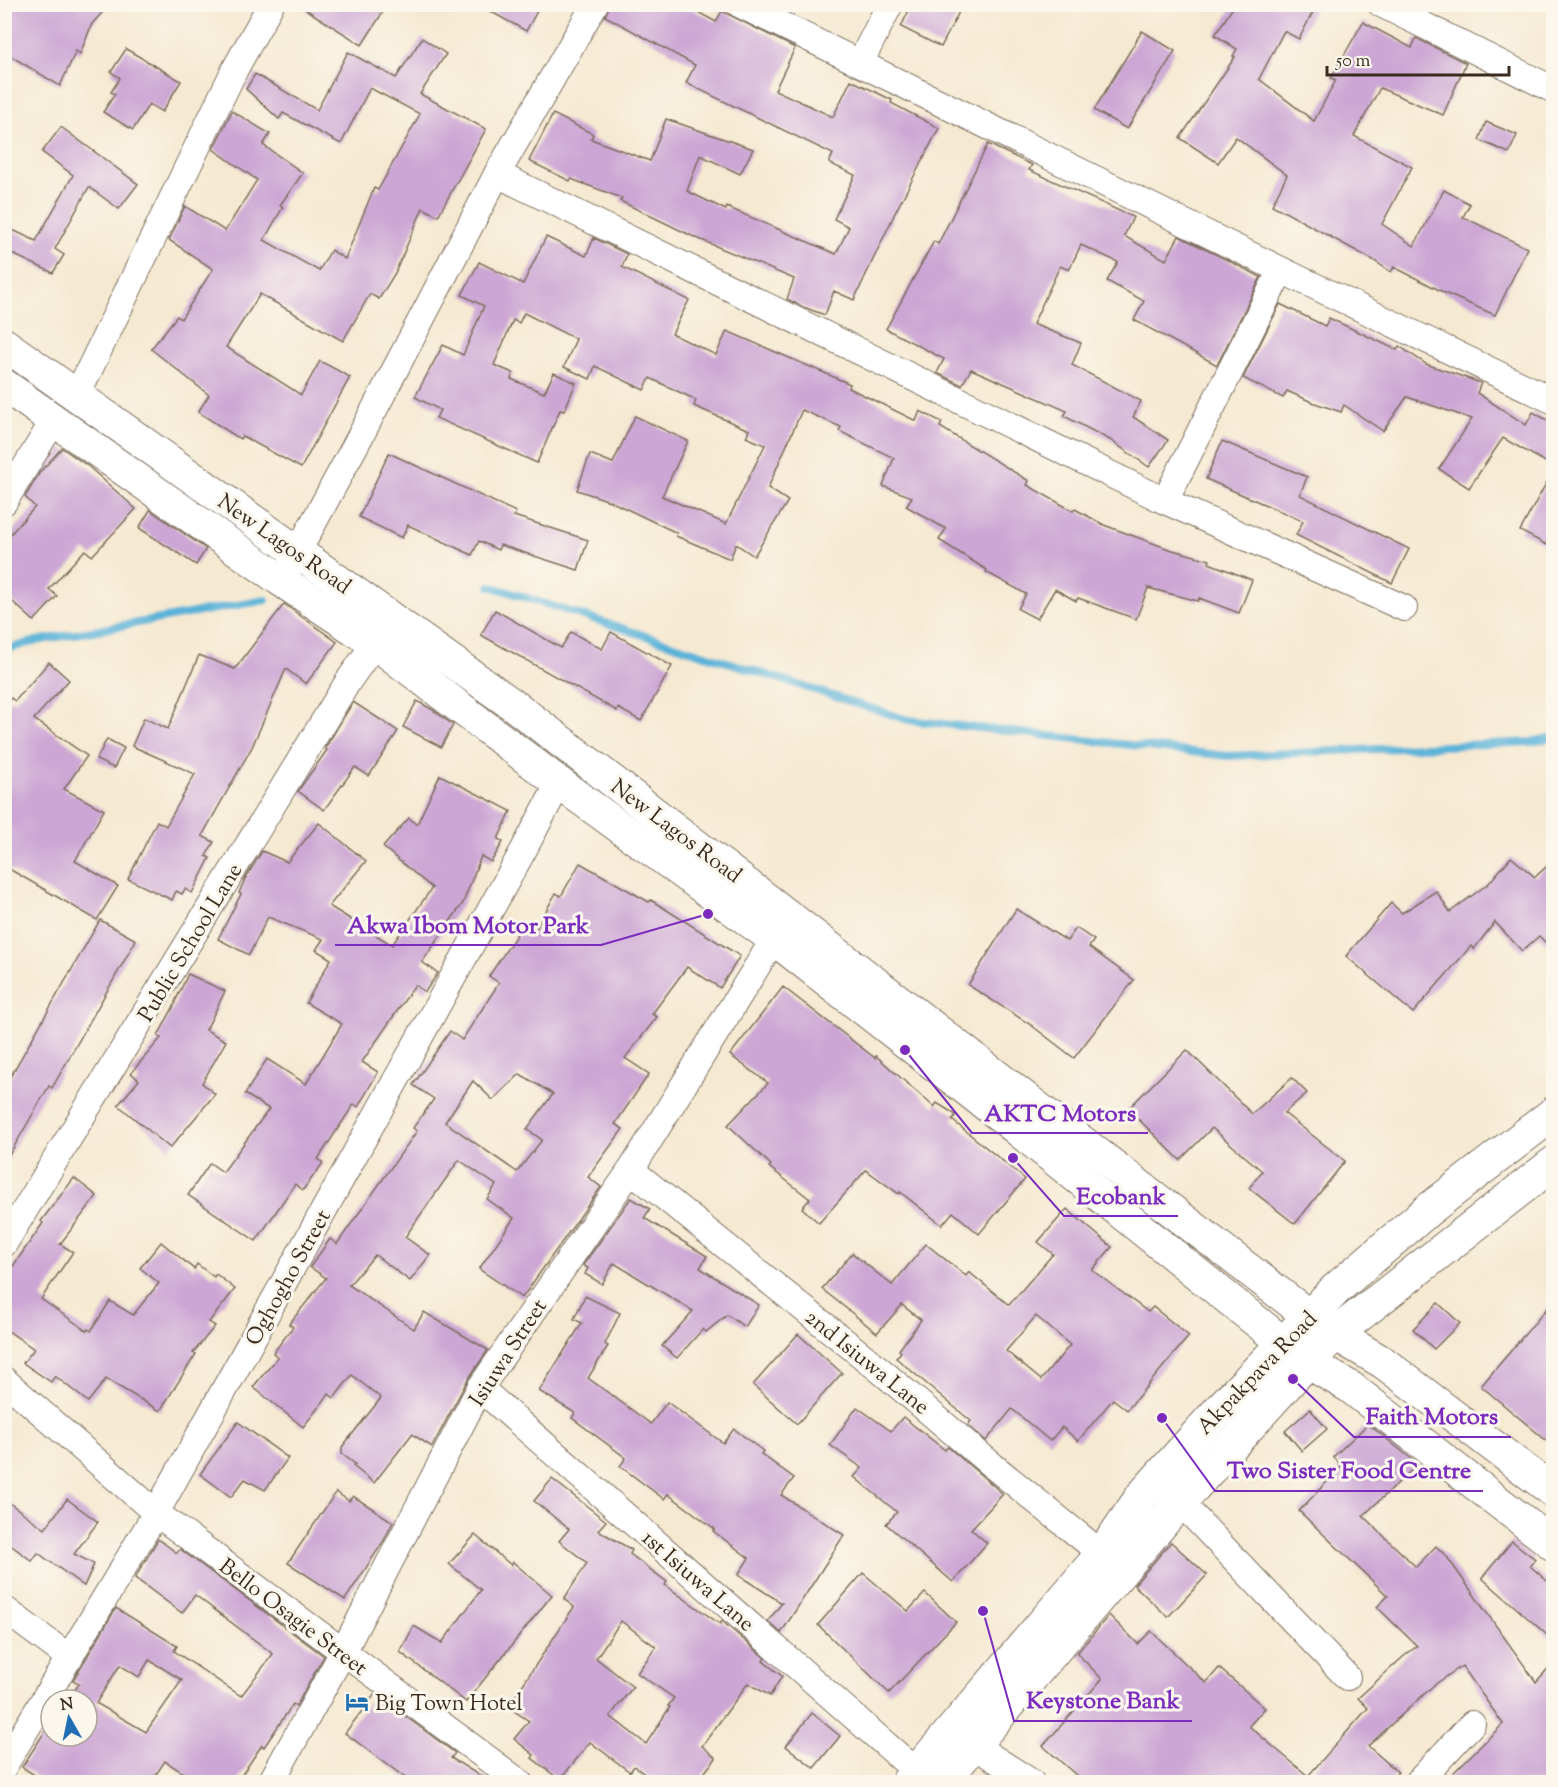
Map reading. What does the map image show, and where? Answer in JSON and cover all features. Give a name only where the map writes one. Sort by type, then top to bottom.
[{"type":"highway","name":"Akpakpava Road","points":[[1322,1325],[1336,1288],[1428,1210],[1554,1113]]},
{"type":"highway","name":"Akpakpava Road","points":[[923,1779],[973,1745],[1180,1502],[1296,1352],[1322,1325],[1554,1163]]},
{"type":"highway","name":"Akpakpava Road","points":[[923,1779],[1102,1554],[1142,1496],[1221,1408],[1296,1352]]},
{"type":"main road","name":"New Lagos Road","points":[[4,344],[516,707],[1322,1325],[1384,1364],[1554,1492]]},
{"type":"main road","name":"New Lagos Road","points":[[4,386],[282,581],[375,643],[559,783],[774,939],[1296,1352],[1350,1388],[1554,1545]]},
{"type":"street","points":[[77,395],[236,69],[271,4]]},
{"type":"street","points":[[282,581],[497,174],[595,4]]},
{"type":"street","points":[[740,4],[1281,270],[1554,401]]},
{"type":"street","points":[[860,63],[890,4]]},
{"type":"street","points":[[1381,4],[1554,90]]},
{"type":"street","points":[[497,174],[1165,501],[1404,608]]},
{"type":"street","points":[[1165,501],[1281,270]]},
{"type":"street","points":[[4,502],[54,420]]},
{"type":"street","name":"Public School Lane","points":[[4,1244],[349,680],[375,643]]},
{"type":"street","name":"Oghogho Street","points":[[4,1766],[156,1513],[559,783]]},
{"type":"street","name":"Isiuwa Street","points":[[271,1782],[343,1652],[480,1388],[631,1170],[774,939]]},
{"type":"street","name":"2nd Isiuwa Lane","points":[[631,1170],[880,1370],[993,1466],[1102,1554]]},
{"type":"street","points":[[4,1380],[156,1513]]},
{"type":"street","name":"1st Isiuwa Lane","points":[[480,1388],[923,1779]]},
{"type":"street","points":[[1180,1502],[1347,1677]]},
{"type":"street","name":"Bello Osagie Street","points":[[156,1513],[519,1782]]},
{"type":"street","points":[[4,1609],[70,1658]]},
{"type":"street","points":[[1418,1782],[1472,1724]]},
{"type":"street","points":[[973,1745],[1031,1782]]},
{"type":"building","points":[[9,4],[110,4],[92,24],[80,54],[76,51],[60,86],[4,52],[4,15]]},
{"type":"building","points":[[297,4],[388,4],[362,45]]},
{"type":"building","points":[[477,4],[541,4],[526,31]]},
{"type":"building","points":[[610,4],[683,4],[716,22],[722,11],[795,48],[775,90],[833,117],[851,80],[892,100],[891,103],[939,128],[854,300],[834,291],[825,315],[803,307],[787,299],[794,279],[692,236],[620,201],[622,198],[571,179],[570,181],[529,161],[553,114],[593,134],[591,139],[650,161],[666,119],[753,149],[740,174],[700,155],[687,191],[726,210],[727,207],[836,254],[849,227],[834,219],[855,175],[829,163],[833,154],[686,83],[695,65],[605,16]]},
{"type":"building","points":[[912,4],[963,4],[941,47],[901,27]]},
{"type":"building","points":[[1235,4],[1317,4],[1299,39],[1284,31],[1259,79],[1314,121],[1336,80],[1331,78],[1363,22],[1412,48],[1416,38],[1466,63],[1443,115],[1380,88],[1354,136],[1412,167],[1382,224],[1414,246],[1444,190],[1470,204],[1463,217],[1527,248],[1495,315],[1394,267],[1391,272],[1272,205],[1287,175],[1236,137],[1218,163],[1180,138],[1235,57],[1233,56],[1237,49],[1215,35]]},
{"type":"building","points":[[1142,31],[1175,51],[1127,129],[1094,110]]},
{"type":"building","points":[[422,38],[446,54],[420,94],[486,129],[438,216],[423,208],[395,273],[379,299],[370,294],[343,341],[260,294],[226,347],[301,395],[320,361],[350,377],[301,468],[242,436],[240,439],[198,412],[209,395],[151,349],[177,316],[181,319],[213,269],[169,240],[185,206],[225,231],[257,180],[213,149],[232,111],[270,134],[263,145],[303,173],[280,205],[283,207],[264,240],[319,271],[331,250],[345,259],[374,188],[378,190],[420,114],[370,88],[341,144],[283,113],[279,119],[246,89],[255,74],[317,110],[348,52],[396,78]]},
{"type":"building","points":[[126,49],[181,81],[162,112],[149,104],[133,130],[103,112],[115,94],[111,92],[120,78],[111,72]]},
{"type":"building","points":[[1486,122],[1517,135],[1509,153],[1479,140]]},
{"type":"building","points":[[61,127],[138,184],[119,209],[89,187],[55,249],[64,255],[53,273],[4,250],[4,226],[36,241],[73,175],[42,152]]},
{"type":"building","points":[[988,144],[1032,165],[1029,170],[1133,217],[1124,236],[1166,260],[1179,236],[1261,277],[1217,365],[1134,320],[1144,301],[1107,281],[1118,262],[1081,245],[1069,270],[1060,266],[1033,324],[1081,343],[1072,365],[1141,401],[1133,417],[1168,440],[1149,467],[1110,440],[1064,416],[1067,411],[971,369],[962,385],[937,373],[944,359],[886,329],[934,241],[938,244]]},
{"type":"building","points":[[546,237],[586,256],[594,238],[627,254],[622,267],[689,300],[672,334],[716,355],[727,331],[850,384],[849,388],[916,421],[920,411],[942,422],[940,427],[1029,481],[1027,485],[1073,511],[1075,509],[1104,525],[1169,549],[1210,560],[1209,563],[1252,580],[1239,613],[1199,598],[1198,601],[1148,588],[1136,619],[1078,598],[1076,601],[1055,589],[1037,619],[1018,609],[1026,594],[986,572],[987,570],[939,540],[946,529],[906,506],[912,497],[883,486],[894,458],[839,431],[841,427],[802,410],[768,488],[788,501],[754,556],[736,544],[730,559],[676,536],[677,533],[610,501],[577,490],[590,454],[613,463],[635,416],[688,441],[662,496],[726,524],[765,445],[746,437],[749,430],[694,406],[696,400],[650,378],[644,390],[595,366],[590,379],[564,367],[576,339],[524,313],[519,323],[513,320],[494,365],[513,373],[511,379],[544,393],[554,373],[576,383],[564,411],[560,410],[537,463],[436,418],[440,410],[415,397],[443,345],[463,355],[484,306],[462,295],[479,262],[523,284]]},
{"type":"building","points":[[1280,304],[1325,326],[1329,318],[1397,350],[1399,346],[1426,364],[1481,383],[1477,393],[1526,425],[1533,412],[1554,424],[1554,467],[1503,438],[1469,488],[1439,469],[1472,419],[1407,397],[1383,431],[1344,405],[1341,412],[1287,391],[1283,398],[1243,378]]},
{"type":"building","points":[[1222,441],[1307,477],[1300,495],[1409,549],[1392,583],[1296,535],[1303,521],[1206,479]]},
{"type":"building","points":[[62,448],[89,467],[136,509],[92,556],[85,550],[49,589],[57,596],[34,621],[4,594],[4,541],[35,507],[25,497],[40,472]]},
{"type":"building","points":[[389,453],[516,512],[514,516],[588,540],[578,570],[500,545],[498,550],[479,541],[472,555],[408,525],[402,538],[359,517]]},
{"type":"building","points":[[1554,469],[1554,533],[1547,545],[1520,531]]},
{"type":"building","points":[[150,510],[206,549],[196,565],[139,528]]},
{"type":"building","points":[[284,604],[337,642],[306,684],[286,669],[252,747],[202,836],[214,842],[206,856],[210,858],[192,893],[185,889],[182,894],[176,891],[172,900],[128,879],[157,821],[166,826],[195,774],[132,746],[144,718],[168,729],[199,655],[235,669]]},
{"type":"building","points":[[495,610],[561,648],[571,632],[602,649],[611,632],[672,666],[641,721],[618,708],[617,711],[481,635]]},
{"type":"building","points":[[49,662],[69,680],[34,719],[87,756],[64,789],[104,810],[75,861],[118,886],[97,920],[4,866],[4,708],[11,698],[15,701]]},
{"type":"building","points":[[417,701],[453,725],[441,747],[403,727]]},
{"type":"building","points":[[353,702],[398,731],[369,776],[355,767],[324,810],[298,791],[327,750],[325,748]]},
{"type":"building","points":[[107,739],[124,748],[114,768],[96,760]]},
{"type":"building","points":[[440,775],[511,811],[498,839],[503,842],[491,862],[481,856],[463,903],[422,962],[438,973],[425,992],[415,985],[362,1062],[378,1072],[358,1107],[354,1104],[318,1159],[323,1163],[303,1190],[295,1184],[256,1241],[188,1195],[210,1163],[223,1172],[269,1109],[245,1094],[267,1059],[306,1084],[342,1024],[306,1003],[331,959],[316,950],[323,939],[268,917],[249,955],[218,939],[241,894],[239,893],[245,879],[262,851],[287,862],[319,823],[366,861],[329,906],[392,945],[432,888],[383,847],[409,818],[417,824]]},
{"type":"building","points":[[1511,857],[1535,877],[1554,860],[1554,951],[1539,936],[1522,951],[1495,922],[1474,949],[1471,946],[1413,1013],[1346,956],[1391,903],[1402,913],[1436,891],[1450,912],[1489,883]]},
{"type":"building","points":[[580,863],[649,902],[651,900],[740,956],[720,988],[687,967],[652,1014],[657,1017],[625,1058],[649,1074],[615,1124],[623,1129],[588,1177],[601,1187],[522,1298],[479,1269],[514,1218],[487,1199],[496,1185],[459,1160],[405,1237],[430,1255],[410,1281],[375,1255],[349,1285],[414,1329],[424,1312],[488,1350],[467,1381],[432,1447],[412,1434],[374,1483],[342,1454],[342,1447],[381,1398],[352,1375],[334,1398],[329,1394],[303,1427],[253,1387],[278,1357],[273,1353],[293,1327],[289,1324],[326,1278],[310,1267],[330,1239],[337,1244],[417,1131],[413,1128],[434,1099],[413,1085],[450,1031],[462,1040],[499,983],[489,976],[523,925],[534,932],[556,893],[561,896]],"holes":[[[520,1074],[553,1094],[527,1129],[542,1140],[517,1172],[445,1122],[473,1081],[493,1100]]]},
{"type":"building","points":[[1016,909],[1067,941],[1076,928],[1094,940],[1089,947],[1134,980],[1074,1058],[1031,1025],[968,985]]},
{"type":"building","points":[[100,920],[136,940],[52,1088],[49,1086],[4,1164],[4,1088]]},
{"type":"building","points":[[188,974],[225,991],[206,1030],[226,1041],[202,1083],[215,1094],[170,1148],[118,1105],[139,1080],[131,1073],[161,1038],[158,1036]]},
{"type":"building","points":[[783,987],[875,1058],[876,1056],[934,1107],[937,1103],[956,1115],[952,1120],[1025,1179],[979,1234],[953,1212],[942,1225],[900,1192],[899,1194],[866,1170],[819,1223],[802,1208],[810,1199],[769,1167],[771,1165],[728,1125],[768,1083],[730,1055]]},
{"type":"building","points":[[1187,1050],[1252,1114],[1292,1078],[1307,1093],[1284,1113],[1345,1161],[1295,1224],[1249,1188],[1262,1171],[1212,1128],[1180,1160],[1128,1109]]},
{"type":"building","points":[[74,1178],[97,1196],[60,1244],[73,1252],[41,1299],[87,1331],[88,1329],[91,1331],[110,1301],[133,1315],[159,1283],[140,1268],[161,1242],[194,1269],[197,1264],[214,1277],[216,1274],[235,1289],[209,1322],[215,1326],[193,1353],[196,1354],[160,1411],[106,1379],[88,1402],[55,1376],[51,1382],[23,1363],[34,1349],[4,1328],[4,1279],[43,1223],[41,1221]]},
{"type":"building","points":[[631,1198],[650,1209],[644,1218],[707,1256],[700,1268],[759,1305],[745,1327],[727,1315],[706,1332],[703,1329],[677,1358],[662,1346],[693,1311],[614,1263],[602,1284],[585,1274],[588,1268],[583,1265]]},
{"type":"building","points":[[1067,1209],[1112,1247],[1092,1270],[1148,1312],[1153,1307],[1189,1336],[1127,1410],[1113,1399],[1078,1441],[1062,1427],[1050,1441],[1012,1409],[986,1441],[968,1425],[971,1421],[896,1358],[901,1352],[899,1350],[921,1320],[902,1305],[877,1333],[822,1289],[852,1253],[892,1285],[926,1244],[966,1276],[969,1272],[1009,1305],[1053,1254],[1038,1242]],"holes":[[[1036,1316],[1070,1345],[1041,1380],[1006,1351]]]},
{"type":"building","points":[[585,1296],[620,1313],[605,1344],[608,1346],[588,1378],[651,1424],[667,1402],[723,1443],[734,1429],[763,1451],[761,1454],[794,1478],[781,1495],[844,1535],[781,1633],[768,1621],[782,1603],[738,1575],[749,1558],[668,1494],[664,1499],[620,1466],[626,1458],[572,1418],[575,1413],[539,1391],[582,1323],[574,1319]]},
{"type":"building","points":[[1554,1300],[1554,1447],[1481,1386]]},
{"type":"building","points":[[1438,1303],[1460,1323],[1434,1349],[1413,1329]]},
{"type":"building","points":[[798,1334],[842,1373],[797,1424],[753,1385]]},
{"type":"building","points":[[857,1407],[891,1431],[903,1417],[945,1450],[948,1447],[1003,1494],[971,1529],[987,1543],[953,1582],[886,1524],[897,1512],[854,1477],[862,1468],[830,1445]]},
{"type":"building","points":[[1310,1409],[1327,1429],[1302,1451],[1285,1431]]},
{"type":"building","points":[[238,1422],[288,1458],[265,1490],[245,1479],[231,1497],[200,1474]]},
{"type":"building","points":[[1368,1424],[1418,1464],[1363,1516],[1416,1567],[1436,1546],[1447,1557],[1536,1682],[1554,1662],[1554,1782],[1444,1782],[1503,1724],[1462,1666],[1434,1685],[1368,1746],[1398,1772],[1389,1782],[1084,1782],[1043,1746],[1102,1679],[1077,1653],[1109,1615],[1138,1644],[1151,1631],[1206,1683],[1219,1668],[1265,1708],[1249,1726],[1308,1776],[1368,1708],[1358,1698],[1417,1646],[1377,1607],[1388,1596],[1299,1511],[1342,1466],[1333,1457]]},
{"type":"building","points":[[552,1479],[606,1521],[598,1530],[632,1550],[630,1554],[667,1582],[665,1585],[720,1624],[722,1621],[782,1676],[770,1696],[748,1683],[702,1746],[716,1758],[697,1782],[655,1782],[634,1766],[630,1772],[590,1742],[560,1780],[532,1758],[534,1755],[514,1739],[529,1721],[508,1707],[574,1607],[564,1599],[587,1563],[559,1541],[569,1529],[534,1501]],"holes":[[[621,1621],[656,1647],[637,1673],[674,1698],[646,1744],[610,1716],[633,1687],[596,1658]]]},
{"type":"building","points":[[336,1492],[349,1501],[353,1496],[393,1522],[383,1542],[345,1600],[288,1563]]},
{"type":"building","points":[[4,1499],[45,1529],[67,1499],[98,1522],[74,1554],[94,1564],[84,1586],[38,1553],[32,1561],[4,1540]]},
{"type":"building","points":[[475,1535],[511,1565],[513,1562],[552,1595],[466,1702],[400,1652],[414,1626],[442,1643],[481,1590],[449,1564]]},
{"type":"building","points":[[158,1539],[177,1553],[180,1549],[324,1656],[296,1706],[293,1704],[237,1782],[197,1782],[165,1761],[151,1782],[45,1782],[22,1767],[39,1741],[39,1748],[99,1748],[99,1705],[146,1732],[182,1680],[149,1660],[139,1677],[120,1665],[99,1698],[99,1688],[76,1688],[79,1684],[73,1680],[116,1608],[177,1646],[174,1651],[241,1696],[273,1654],[195,1595],[182,1613],[135,1578]]},
{"type":"building","points":[[1512,1541],[1535,1559],[1530,1566],[1554,1587],[1554,1641],[1482,1578]]},
{"type":"building","points":[[1171,1542],[1207,1575],[1168,1617],[1134,1585]]},
{"type":"building","points":[[863,1573],[908,1611],[925,1593],[956,1622],[889,1693],[818,1625]]},
{"type":"building","points":[[375,1694],[455,1753],[451,1758],[490,1782],[411,1782],[345,1733]]},
{"type":"building","points":[[812,1713],[840,1736],[814,1768],[786,1746]]},
{"type":"waterway","points":[[490,586],[908,720],[1227,756],[1531,742],[1554,737]]},
{"type":"waterway","points":[[4,650],[36,641],[266,600]]},
{"type":"place","name":"Akwa Ibom Motor Park","points":[[708,914]]},
{"type":"place","name":"AKTC Motors","points":[[905,1050]]},
{"type":"place","name":"Ecobank","points":[[1013,1158]]},
{"type":"place","name":"Faith Motors","points":[[1293,1379]]},
{"type":"place","name":"Two Sister Food Centre","points":[[1162,1418]]},
{"type":"place","name":"Keystone Bank","points":[[983,1611]]},
{"type":"place","name":"Big Town Hotel","points":[[357,1702]]}]
